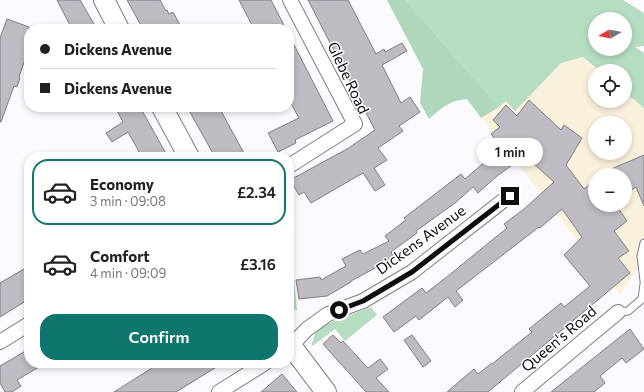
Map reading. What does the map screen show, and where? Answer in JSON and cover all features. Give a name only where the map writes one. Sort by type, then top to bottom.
[{"type":"street","points":[[104,0],[116,24]]},
{"type":"street","name":"Glebe Road","points":[[290,0],[355,124],[294,163]]},
{"type":"street","points":[[165,112],[186,152]]},
{"type":"street","name":"Dickens Avenue","points":[[294,342],[307,329],[328,314],[363,301],[412,272],[510,196]]},
{"type":"street","name":"Queen's Road","points":[[522,392],[618,312]]},
{"type":"street","points":[[0,342],[24,327]]},
{"type":"street","points":[[294,351],[326,392]]},
{"type":"street","points":[[220,392],[257,368]]},
{"type":"lane","points":[[618,312],[628,311],[642,299],[644,282],[641,256],[644,243]]},
{"type":"shaded area","points":[[398,0],[565,0],[588,38],[588,56],[632,56],[632,45],[644,53],[644,259],[620,295],[480,116]]},
{"type":"green space","points":[[387,0],[405,0],[499,107],[481,118],[467,99],[461,100],[446,105],[429,119],[420,103],[423,69]]},
{"type":"green space","points":[[405,0],[623,0],[644,13],[644,46],[635,47],[644,53],[644,108],[632,98],[632,64],[592,64],[583,57],[561,63],[515,111],[506,101],[499,107]]},
{"type":"green space","points":[[294,278],[297,310],[294,310]]},
{"type":"green space","points":[[371,307],[377,315],[345,341],[335,329],[311,347],[316,330],[324,325]]},
{"type":"building","points":[[57,0],[80,0],[94,24],[69,24]]},
{"type":"building","points":[[127,0],[160,0],[169,14],[173,12],[179,24],[140,24]]},
{"type":"building","points":[[239,0],[271,0],[283,24],[251,24]]},
{"type":"building","points":[[308,0],[348,0],[376,54],[384,49],[385,52],[402,43],[407,51],[382,65],[401,103],[410,97],[420,112],[399,126],[403,131],[378,148],[387,160],[374,168],[385,185],[375,191],[363,173],[311,203],[304,192],[299,195],[294,187],[294,178],[347,149],[375,130]]},
{"type":"building","points":[[7,19],[24,25],[24,62],[17,87],[14,86],[1,122],[0,122],[0,38]]},
{"type":"building","points":[[294,45],[333,121],[295,140],[296,143],[278,152],[268,133],[299,118],[294,109]]},
{"type":"building","points":[[529,100],[561,130],[564,125],[582,138],[566,165],[584,189],[588,186],[588,212],[621,212],[627,221],[614,231],[629,251],[618,258],[630,273],[488,392],[447,392],[474,369],[478,374],[492,364],[532,332],[529,329],[561,303],[564,307],[590,286],[564,255],[582,237],[562,209],[540,228],[539,227],[456,291],[463,300],[455,307],[448,297],[419,320],[416,316],[394,332],[383,317],[422,288],[426,293],[448,276],[507,228],[504,224],[524,209],[554,182],[525,156],[497,176],[478,193],[473,187],[455,203],[416,231],[417,233],[391,252],[394,258],[351,281],[327,296],[299,299],[296,280],[320,277],[321,280],[346,266],[342,259],[360,250],[363,254],[389,241],[385,236],[406,220],[404,218],[461,174],[465,179],[495,153],[493,150],[500,145],[491,134],[500,127],[493,120],[506,105],[517,116]]},
{"type":"building","points":[[118,112],[143,112],[165,152],[139,152],[128,132],[112,142],[106,133],[123,122]]},
{"type":"building","points":[[190,112],[222,112],[243,152],[212,152]]},
{"type":"building","points":[[644,155],[644,206],[636,187],[632,189],[632,168],[613,168]]},
{"type":"building","points":[[24,269],[24,302],[0,317],[0,283]]},
{"type":"building","points":[[630,329],[644,349],[626,363],[622,358],[600,376],[605,383],[594,392],[551,392]]},
{"type":"building","points":[[333,335],[341,343],[343,341],[368,368],[380,359],[388,369],[376,378],[389,392],[366,392],[323,344]]},
{"type":"building","points":[[412,335],[431,361],[423,367],[404,340]]},
{"type":"building","points":[[24,352],[24,368],[37,368],[17,380],[21,386],[12,392],[5,392],[0,383],[0,366]]},
{"type":"building","points":[[152,368],[215,368],[176,392],[114,392]]},
{"type":"building","points":[[282,374],[297,392],[261,392]]},
{"type":"route","points":[[339,310],[363,301],[412,272],[510,196]]}]
